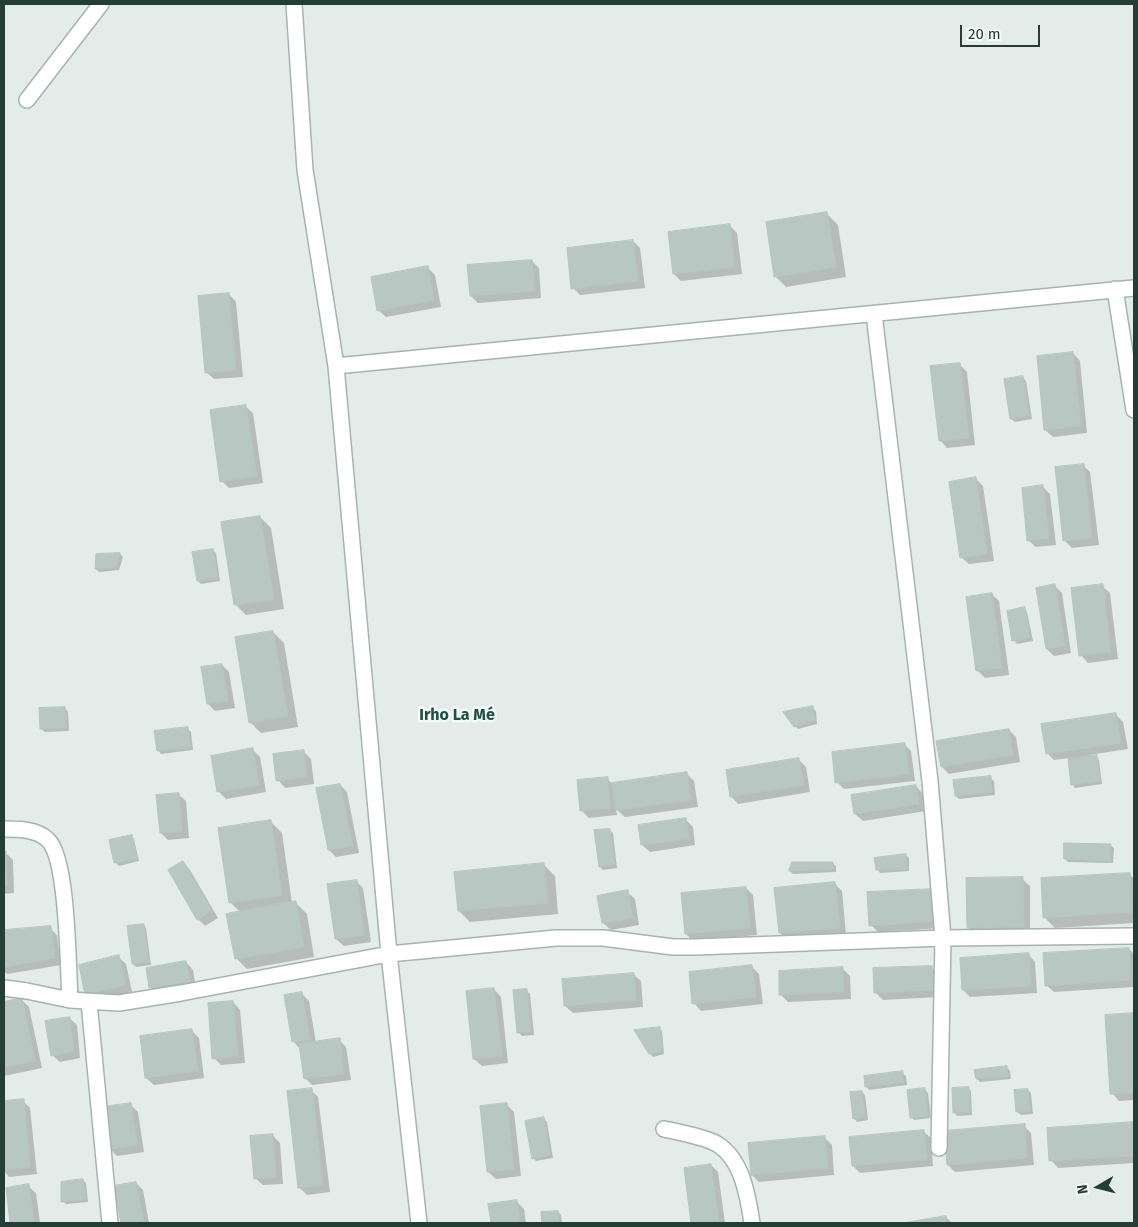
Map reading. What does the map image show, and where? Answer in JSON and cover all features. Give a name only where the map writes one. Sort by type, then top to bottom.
[{"type":"street","points":[[27,100],[101,4]]},
{"type":"street","points":[[294,4],[305,170],[336,366],[389,954],[419,1223]]},
{"type":"street","points":[[336,366],[1134,288]]},
{"type":"street","points":[[1115,290],[1134,410]]},
{"type":"street","points":[[874,314],[930,781],[943,938],[939,1148]]},
{"type":"street","points":[[4,829],[22,829],[36,833],[47,838],[56,852],[64,898],[70,1000]]},
{"type":"street","points":[[4,988],[70,1000],[119,1002],[389,954],[556,938],[602,938],[695,947],[943,938],[1134,936]]},
{"type":"street","points":[[89,1002],[110,1223]]},
{"type":"street","points":[[664,1128],[715,1142],[732,1157],[743,1182],[752,1223]]},
{"type":"building","points":[[827,212],[836,267],[774,277],[766,222]]},
{"type":"building","points":[[730,224],[735,267],[673,274],[668,232]]},
{"type":"building","points":[[633,240],[638,281],[571,289],[567,248]]},
{"type":"building","points":[[532,260],[535,291],[470,296],[467,265]]},
{"type":"building","points":[[428,266],[434,300],[377,311],[371,277]]},
{"type":"building","points":[[229,293],[236,370],[205,373],[198,296]]},
{"type":"building","points":[[1073,352],[1081,426],[1044,430],[1037,356]]},
{"type":"building","points":[[960,363],[969,438],[939,441],[930,366]]},
{"type":"building","points":[[1023,376],[1029,416],[1010,419],[1004,379]]},
{"type":"building","points":[[246,405],[257,476],[220,482],[210,410]]},
{"type":"building","points":[[1084,464],[1092,538],[1063,541],[1055,467]]},
{"type":"building","points":[[976,477],[987,554],[960,558],[949,482]]},
{"type":"building","points":[[1043,485],[1049,538],[1027,541],[1022,488]]},
{"type":"building","points":[[260,516],[274,599],[234,605],[221,522]]},
{"type":"building","points":[[213,549],[218,578],[197,581],[192,552]]},
{"type":"building","points":[[120,553],[116,567],[95,569],[96,554]]},
{"type":"building","points":[[1055,584],[1065,646],[1046,649],[1036,588]]},
{"type":"building","points":[[1103,584],[1111,652],[1079,656],[1071,588]]},
{"type":"building","points":[[992,593],[1002,668],[976,671],[966,597]]},
{"type":"building","points":[[1025,607],[1030,638],[1012,641],[1007,611]]},
{"type":"building","points":[[273,631],[288,716],[249,723],[235,637]]},
{"type":"building","points":[[222,664],[228,701],[207,704],[201,667]]},
{"type":"building","points":[[813,706],[815,720],[794,727],[783,712]]},
{"type":"building","points":[[65,707],[66,728],[40,729],[39,708]]},
{"type":"building","points":[[1116,713],[1121,743],[1046,754],[1041,724]]},
{"type":"building","points":[[188,727],[190,747],[157,751],[154,731]]},
{"type":"building","points":[[1009,729],[1013,755],[941,767],[936,741]]},
{"type":"building","points":[[905,743],[909,774],[835,783],[832,752]]},
{"type":"building","points":[[253,748],[259,785],[217,792],[211,756]]},
{"type":"building","points":[[304,750],[307,777],[276,781],[273,754]]},
{"type":"building","points":[[1097,755],[1100,781],[1071,785],[1068,759]]},
{"type":"building","points":[[799,758],[804,785],[730,797],[726,770]]},
{"type":"building","points":[[687,772],[691,800],[616,810],[612,783]]},
{"type":"building","points":[[991,776],[992,792],[955,796],[953,780]]},
{"type":"building","points":[[608,777],[610,808],[580,811],[577,780]]},
{"type":"building","points":[[340,784],[353,846],[328,850],[316,788]]},
{"type":"building","points":[[916,785],[919,804],[854,814],[851,795]]},
{"type":"building","points":[[179,793],[182,831],[160,833],[156,795]]},
{"type":"building","points":[[686,818],[689,839],[641,845],[638,825]]},
{"type":"building","points":[[271,820],[282,895],[229,903],[218,828]]},
{"type":"building","points":[[610,829],[615,865],[599,867],[594,830]]},
{"type":"building","points":[[132,835],[137,858],[114,863],[109,840]]},
{"type":"building","points":[[1064,843],[1111,844],[1110,861],[1064,859]]},
{"type":"building","points":[[6,851],[7,886],[4,886],[4,852]]},
{"type":"building","points":[[906,854],[907,869],[876,870],[874,858]]},
{"type":"building","points":[[183,861],[212,910],[197,920],[168,870]]},
{"type":"building","points":[[792,862],[833,862],[834,869],[789,871]]},
{"type":"building","points":[[544,863],[548,903],[458,911],[454,872]]},
{"type":"building","points":[[1130,873],[1132,912],[1043,918],[1041,878]]},
{"type":"building","points":[[1023,877],[1024,927],[967,928],[966,878]]},
{"type":"building","points":[[357,880],[364,935],[335,939],[327,884]]},
{"type":"building","points":[[835,882],[840,928],[779,933],[774,888]]},
{"type":"building","points":[[746,887],[750,928],[685,934],[681,893]]},
{"type":"building","points":[[933,889],[936,921],[869,926],[867,892]]},
{"type":"building","points":[[628,890],[633,918],[602,923],[597,896]]},
{"type":"building","points":[[296,901],[304,947],[235,959],[226,914]]},
{"type":"building","points":[[144,924],[149,962],[132,964],[127,926]]},
{"type":"building","points":[[51,926],[55,958],[4,967],[4,930]]},
{"type":"building","points":[[1129,948],[1131,980],[1045,986],[1043,953]]},
{"type":"building","points":[[1029,953],[1031,986],[962,990],[960,958]]},
{"type":"building","points":[[119,955],[126,985],[85,995],[79,965]]},
{"type":"building","points":[[186,961],[190,981],[149,988],[146,968]]},
{"type":"building","points":[[752,965],[756,997],[692,1004],[689,972]]},
{"type":"building","points":[[932,966],[933,990],[874,993],[873,968]]},
{"type":"building","points":[[843,967],[844,992],[779,995],[779,971]]},
{"type":"building","points":[[634,973],[636,1000],[564,1006],[562,979]]},
{"type":"building","points":[[494,988],[502,1056],[473,1059],[466,991]]},
{"type":"building","points":[[527,989],[531,1032],[517,1033],[513,990]]},
{"type":"building","points":[[302,992],[310,1040],[292,1042],[284,995]]},
{"type":"building","points":[[22,998],[35,1061],[4,1067],[4,1002]]},
{"type":"building","points":[[233,1001],[238,1056],[212,1059],[208,1003]]},
{"type":"building","points":[[1134,1013],[1134,1093],[1110,1094],[1105,1015]]},
{"type":"building","points":[[70,1017],[74,1051],[51,1056],[45,1021]]},
{"type":"building","points":[[660,1027],[662,1051],[649,1054],[634,1030]]},
{"type":"building","points":[[192,1029],[198,1071],[145,1078],[140,1036]]},
{"type":"building","points":[[340,1038],[344,1074],[304,1079],[299,1044]]},
{"type":"building","points":[[1007,1066],[1008,1076],[976,1079],[974,1070]]},
{"type":"building","points":[[903,1071],[904,1082],[865,1087],[864,1076]]},
{"type":"building","points":[[969,1087],[970,1112],[953,1113],[952,1088]]},
{"type":"building","points":[[312,1088],[323,1185],[298,1188],[287,1091]]},
{"type":"building","points":[[925,1088],[928,1116],[910,1118],[907,1090]]},
{"type":"building","points":[[1028,1089],[1030,1111],[1016,1112],[1014,1090]]},
{"type":"building","points":[[862,1091],[865,1117],[853,1119],[850,1092]]},
{"type":"building","points":[[24,1099],[30,1167],[4,1170],[4,1101]]},
{"type":"building","points":[[131,1103],[137,1145],[109,1149],[103,1107]]},
{"type":"building","points":[[507,1103],[514,1169],[487,1172],[480,1106]]},
{"type":"building","points":[[544,1117],[550,1155],[532,1159],[525,1121]]},
{"type":"building","points":[[1134,1122],[1134,1156],[1049,1161],[1047,1128]]},
{"type":"building","points":[[1025,1124],[1027,1158],[947,1165],[944,1131]]},
{"type":"building","points":[[924,1130],[927,1159],[852,1166],[849,1137]]},
{"type":"building","points":[[273,1134],[276,1177],[254,1179],[250,1136]]},
{"type":"building","points":[[825,1136],[828,1168],[751,1175],[748,1143]]},
{"type":"building","points":[[711,1164],[719,1223],[691,1223],[684,1168]]},
{"type":"building","points":[[83,1179],[86,1199],[61,1202],[61,1182]]},
{"type":"building","points":[[136,1182],[144,1223],[121,1223],[114,1186]]},
{"type":"building","points":[[29,1184],[34,1223],[10,1223],[6,1188]]},
{"type":"building","points":[[517,1200],[520,1223],[491,1223],[488,1204]]},
{"type":"building","points":[[558,1211],[559,1223],[542,1223],[541,1212]]},
{"type":"building","points":[[946,1216],[947,1223],[903,1223]]},
{"type":"district","name":"Irho La Mé","points":[[457,716]]}]
